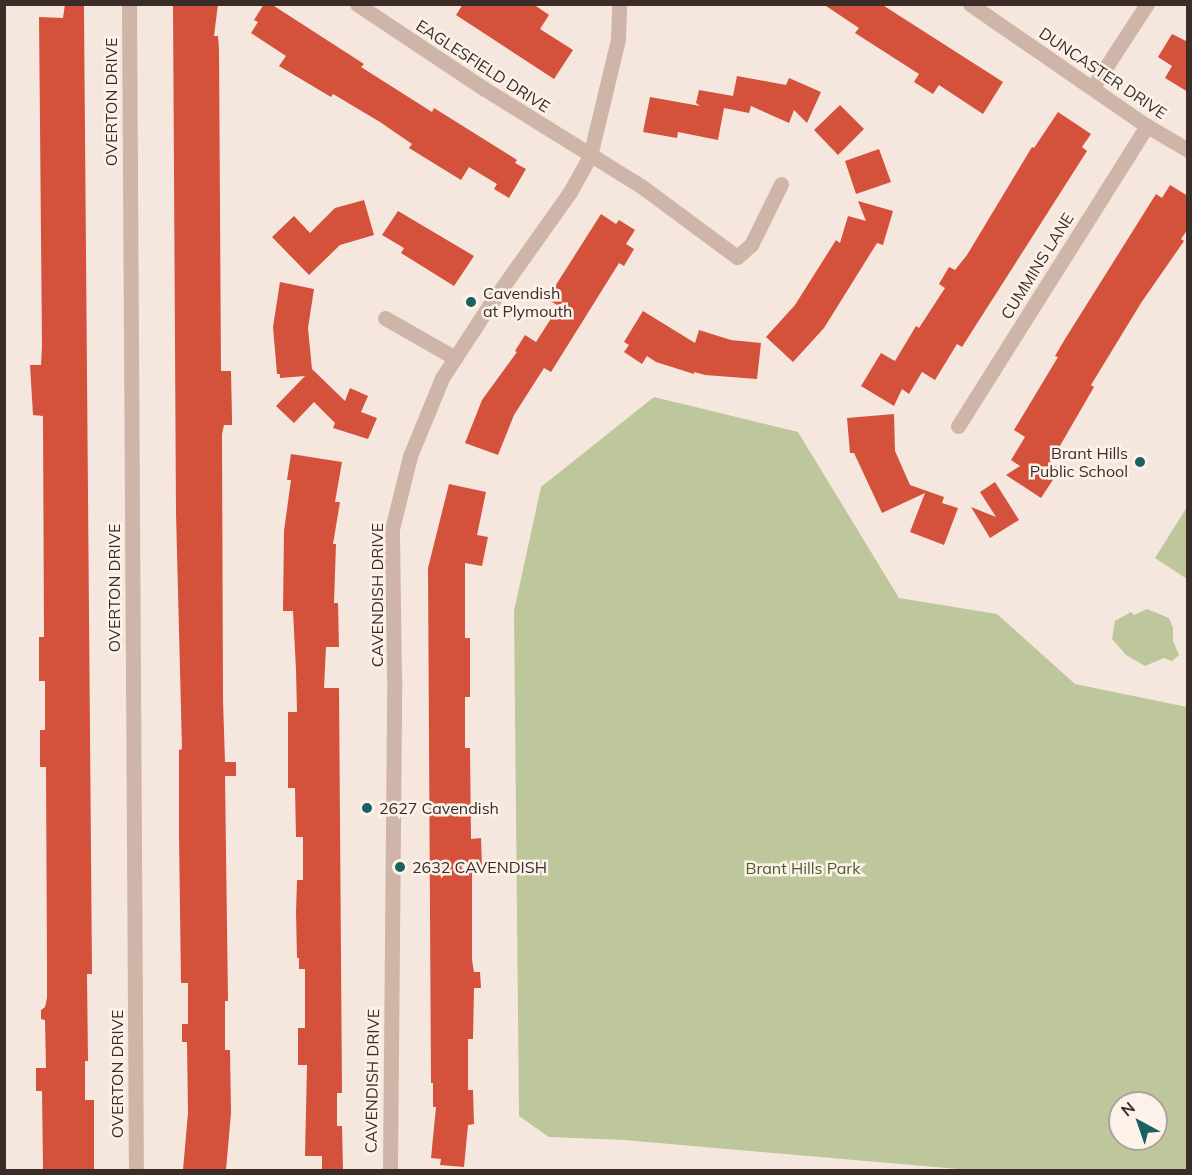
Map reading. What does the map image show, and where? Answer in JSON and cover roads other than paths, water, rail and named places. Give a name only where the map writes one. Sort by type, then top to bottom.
[{"type":"street","name":"OVERTON DRIVE","points":[[129,4],[136,1170]]},
{"type":"street","name":"EAGLESFIELD DRIVE","points":[[357,4],[681,213],[737,257],[751,245],[781,184]]},
{"type":"street","name":"CAVENDISH DRIVE","points":[[390,1170],[393,529],[410,456],[442,378],[570,192],[590,156],[618,39],[619,4]]},
{"type":"street","name":"DUNCASTER DRIVE","points":[[970,4],[1147,126],[1188,150]]},
{"type":"street","points":[[1093,87],[1147,4]]},
{"type":"street","name":"CUMMINS LANE","points":[[958,426],[1147,126]]},
{"type":"street","points":[[385,318],[455,358]]},
{"type":"place","name":"Cavendish at Plymouth","points":[[471,302]]},
{"type":"place","name":"Brant Hills Public School","points":[[1140,462]]},
{"type":"place","name":"2627 Cavendish","points":[[367,808]]},
{"type":"place","name":"2632 CAVENDISH","points":[[400,867]]},
{"type":"park label","name":"Brant Hills Park","points":[[803,868]]}]
